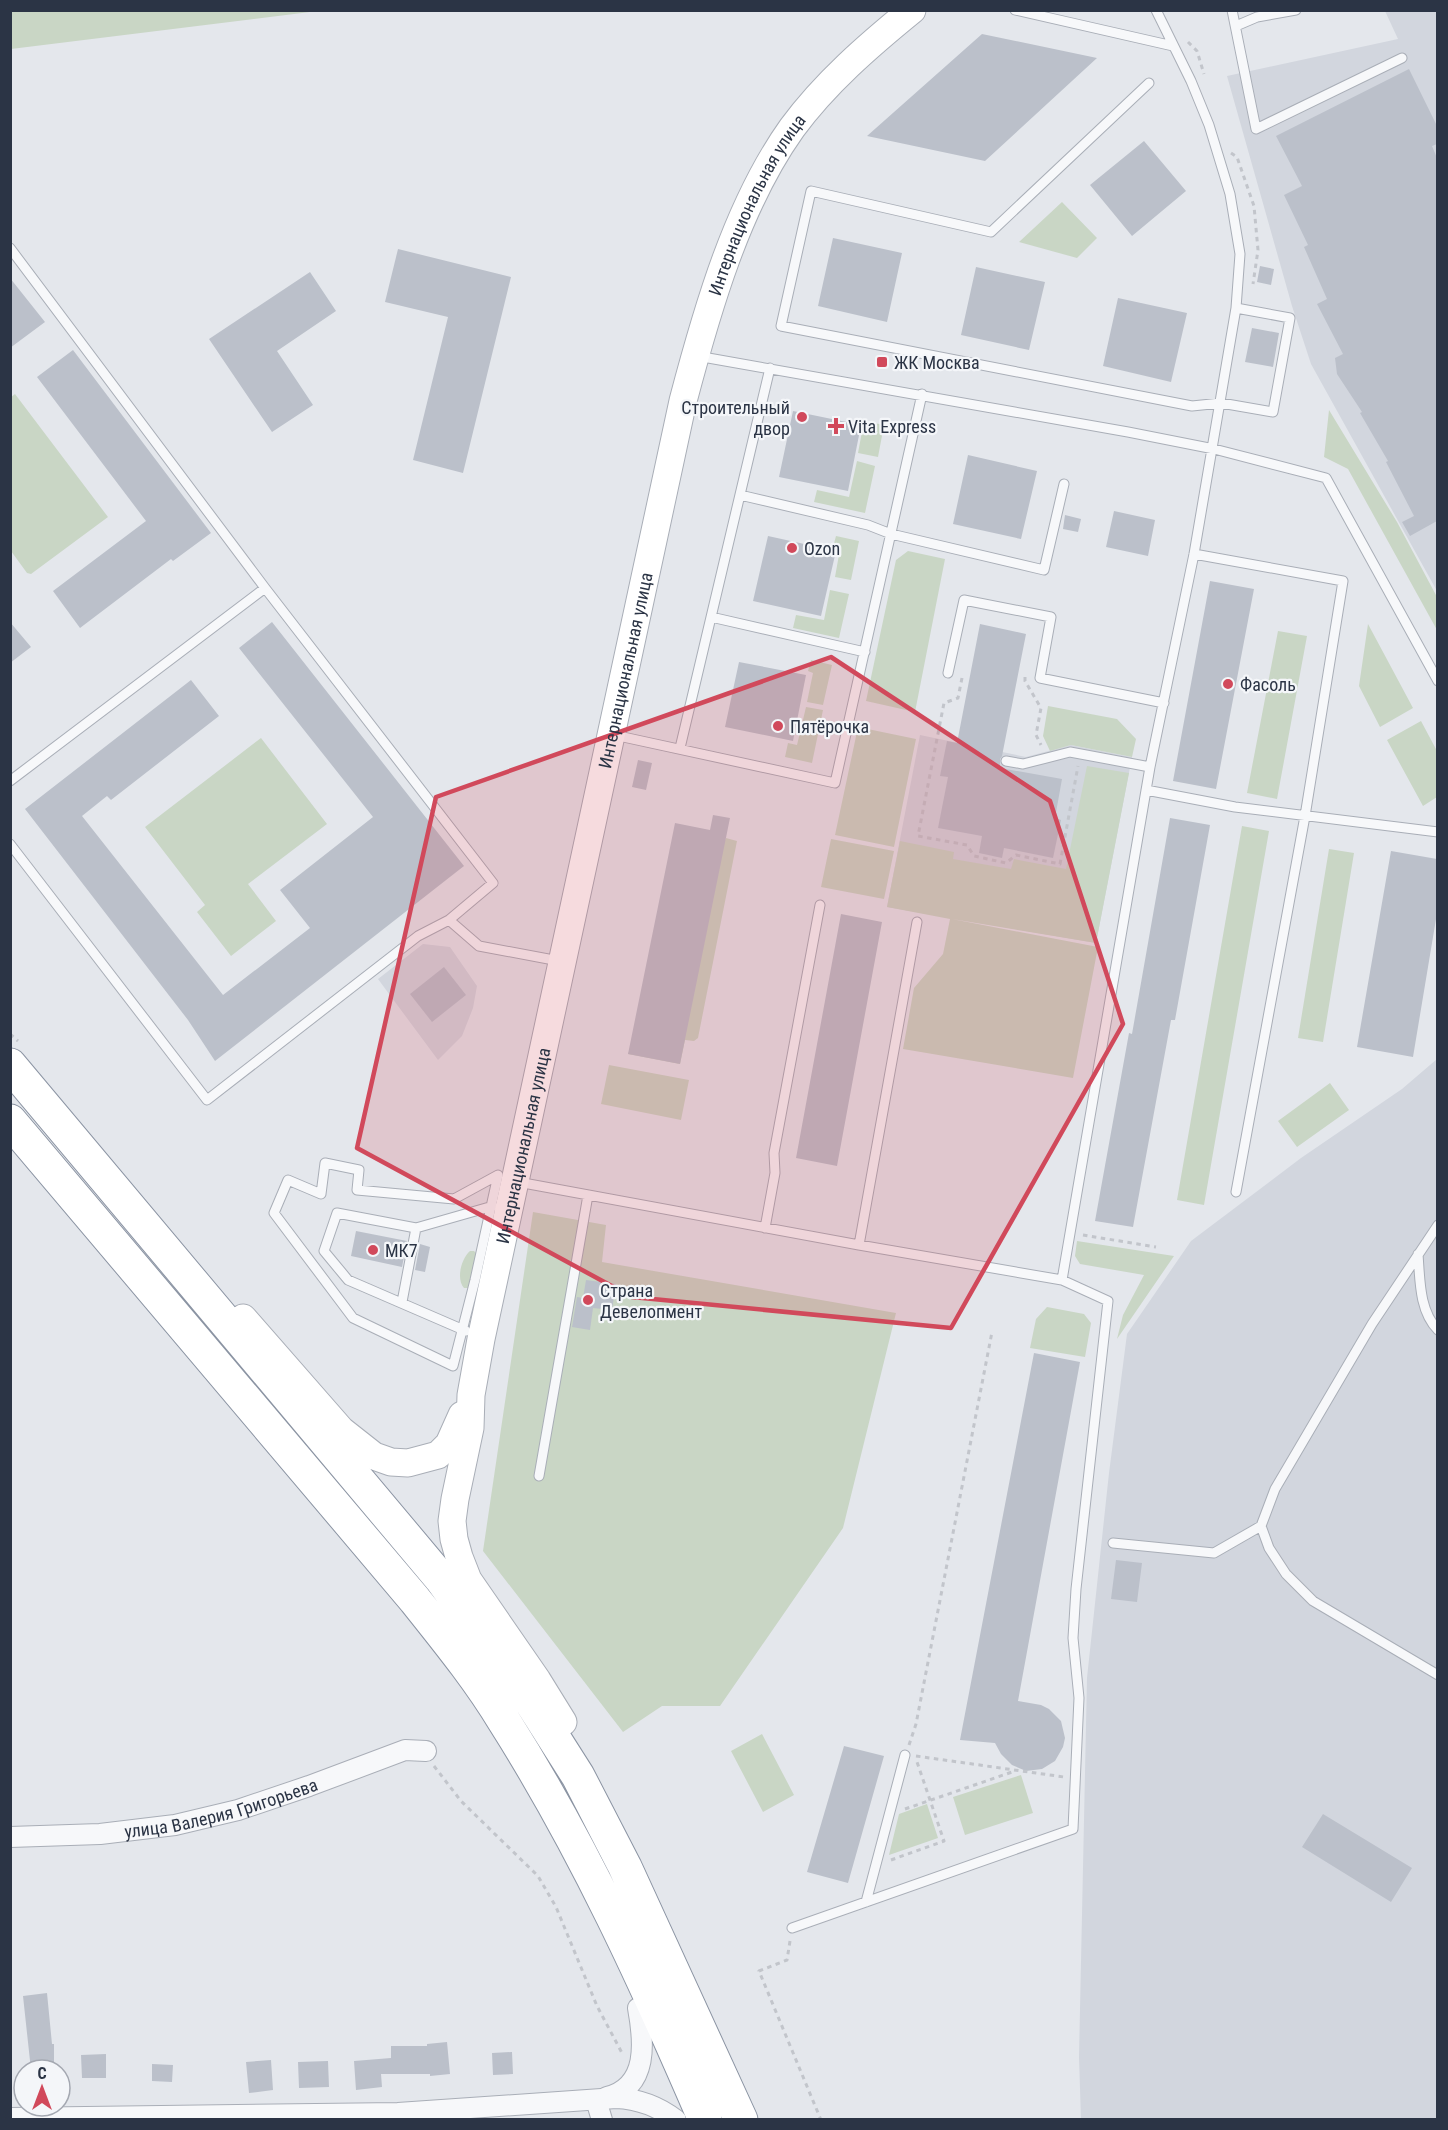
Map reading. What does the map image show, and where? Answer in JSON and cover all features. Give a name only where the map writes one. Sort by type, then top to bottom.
[{"type":"highway","points":[[10,1065],[442,1580],[531,1702],[578,1776],[625,1867],[741,2120]]},
{"type":"highway","points":[[10,1121],[416,1600],[463,1660],[504,1719],[549,1794],[598,1886],[705,2120]]},
{"type":"street","name":"Интернациональная улица","points":[[471,1395],[472,1334],[562,962],[683,401],[707,314],[749,201],[769,163],[793,127],[823,91],[887,30],[912,10]]},
{"type":"street","points":[[185,1273],[224,1298],[341,1430],[374,1456],[391,1462],[408,1463],[438,1455],[449,1444],[471,1395]]},
{"type":"street","points":[[471,1395],[470,1428],[452,1521],[459,1557],[477,1594],[537,1680],[585,1758],[598,1784],[625,1867]]},
{"type":"street","points":[[416,1600],[464,1675],[585,1893],[687,2120]]},
{"type":"street","name":"улица Валерия Григорьева","points":[[10,1837],[100,1834],[176,1825],[238,1810],[405,1750],[426,1751]]},
{"type":"street","points":[[596,2100],[621,2092],[636,2078],[641,2063],[643,2042],[638,2008]]},
{"type":"street","points":[[10,2118],[398,2113],[616,2098],[655,2106],[676,2120]]},
{"type":"street","points":[[596,2100],[602,2120]]},
{"type":"lane","points":[[1015,10],[1173,46]]},
{"type":"lane","points":[[1062,1280],[1150,767],[1214,449],[1236,308],[1240,254],[1230,195],[1209,125],[1191,81],[1156,10]]},
{"type":"lane","points":[[1232,10],[1256,129],[1402,58]]},
{"type":"lane","points":[[1236,26],[1257,17],[1296,10]]},
{"type":"lane","points":[[1149,83],[991,232],[810,191],[781,326],[1192,406],[1221,403],[1273,412],[1290,318],[1236,308]]},
{"type":"lane","points":[[10,248],[265,588],[493,883],[449,920],[418,936],[207,1100],[10,844]]},
{"type":"lane","points":[[695,356],[921,394],[1214,449],[1326,478],[1437,681]]},
{"type":"lane","points":[[680,748],[770,369]]},
{"type":"lane","points":[[611,734],[835,783],[921,394]]},
{"type":"lane","points":[[740,495],[1044,570],[1064,484]]},
{"type":"lane","points":[[1194,554],[1343,581],[1305,816],[1236,1192]]},
{"type":"lane","points":[[10,781],[265,588]]},
{"type":"lane","points":[[948,673],[964,600],[1051,617],[1040,678],[1164,703]]},
{"type":"lane","points":[[711,617],[865,652]]},
{"type":"lane","points":[[1006,761],[1023,764],[1070,752],[1150,767]]},
{"type":"lane","points":[[1146,790],[1235,807],[1437,832]]},
{"type":"lane","points":[[765,1228],[775,1173],[774,1153],[820,905]]},
{"type":"lane","points":[[449,920],[479,946],[562,962]]},
{"type":"lane","points":[[859,1245],[917,922]]},
{"type":"lane","points":[[505,1195],[498,1175],[454,1199],[357,1190],[359,1170],[325,1163],[321,1194],[288,1180],[274,1213],[352,1318],[453,1366],[472,1334],[348,1280],[324,1251],[337,1213],[416,1228],[505,1195],[588,1195],[1062,1280],[1108,1301],[1076,1588],[1073,1638],[1079,1698],[1073,1829],[792,1928]]},
{"type":"lane","points":[[539,1476],[588,1195]]},
{"type":"lane","points":[[1113,1543],[1214,1553],[1261,1526],[1275,1489],[1372,1324],[1437,1225]]},
{"type":"lane","points":[[402,1302],[416,1228]]},
{"type":"lane","points":[[1418,1254],[1421,1296],[1437,1330]]},
{"type":"lane","points":[[1261,1526],[1269,1548],[1287,1574],[1313,1601],[1437,1675]]},
{"type":"lane","points":[[866,1902],[905,1755]]},
{"type":"path","points":[[905,1755],[916,1724],[992,1332]]},
{"type":"path","points":[[426,1751],[461,1801],[537,1875],[556,1907],[597,2006],[636,2078]]},
{"type":"path","points":[[875,1866],[944,1841],[915,1756],[1075,1779]]},
{"type":"path","points":[[889,1815],[1018,1771]]},
{"type":"path","points":[[792,1928],[787,1960],[759,1971],[821,2120]]},
{"type":"highlighted area","points":[[831,657],[1050,801],[1123,1024],[951,1328],[632,1297],[357,1148],[436,797]]},
{"type":"shaded area","points":[[1385,11],[1437,11],[1437,591],[1311,364],[1292,306],[1227,76],[1398,39]]},
{"type":"shaded area","points":[[920,735],[1026,757],[1071,745],[1132,757],[1096,943],[887,907]]},
{"type":"shaded area","points":[[423,944],[450,947],[477,986],[473,1008],[462,1036],[438,1060],[378,979]]},
{"type":"shaded area","points":[[1437,1059],[1437,2119],[1081,2120],[1079,2057],[1087,1678],[1109,1473],[1127,1334],[1191,1241],[1301,1158],[1402,1089]]},
{"type":"green space","points":[[11,10],[318,10],[318,11],[11,49]]},
{"type":"green space","points":[[1062,202],[1097,238],[1077,258],[1019,242]]},
{"type":"green space","points":[[15,394],[108,517],[31,574],[27,573],[11,551],[10,398]]},
{"type":"green space","points":[[1329,410],[1397,522],[1437,597],[1437,630],[1348,469],[1324,457]]},
{"type":"green space","points":[[864,421],[884,425],[878,457],[858,453]]},
{"type":"green space","points":[[857,461],[875,466],[865,513],[814,502],[817,490],[849,497]]},
{"type":"green space","points":[[836,536],[859,541],[851,580],[835,577],[840,549],[833,547]]},
{"type":"green space","points":[[908,551],[945,559],[915,712],[866,701],[896,560]]},
{"type":"green space","points":[[830,590],[849,594],[839,638],[793,628],[796,615],[824,620]]},
{"type":"green space","points":[[1368,624],[1413,708],[1380,727],[1359,686]]},
{"type":"green space","points":[[1278,631],[1307,636],[1277,799],[1247,793]]},
{"type":"green space","points":[[811,660],[832,665],[823,705],[807,702],[813,673],[808,671]]},
{"type":"green space","points":[[1048,706],[1117,719],[1136,739],[1132,757],[1071,745],[1050,751],[1043,736]]},
{"type":"green space","points":[[806,707],[823,710],[812,763],[785,757],[788,743],[797,745]]},
{"type":"green space","points":[[1421,721],[1437,751],[1437,797],[1423,806],[1387,740]]},
{"type":"green space","points":[[858,727],[916,739],[894,847],[835,835]]},
{"type":"green space","points":[[261,738],[327,824],[248,884],[276,921],[231,956],[197,912],[205,905],[145,827]]},
{"type":"green space","points":[[1087,766],[1129,773],[1096,943],[952,919],[1098,947],[1073,1078],[903,1049],[914,988],[943,954],[950,919],[887,907],[900,841],[954,852],[953,859],[1011,869],[1014,859],[1066,869]]},
{"type":"green space","points":[[1242,826],[1269,831],[1204,1205],[1177,1200]]},
{"type":"green space","points":[[726,838],[737,841],[698,1038],[694,1041],[685,1040],[680,1064],[628,1054]]},
{"type":"green space","points":[[831,839],[894,851],[884,899],[821,887]]},
{"type":"green space","points":[[1329,849],[1354,853],[1323,1042],[1298,1038]]},
{"type":"green space","points":[[609,1065],[689,1080],[681,1120],[601,1104]]},
{"type":"green space","points":[[1330,1083],[1349,1110],[1297,1147],[1278,1121]]},
{"type":"green space","points":[[533,1212],[606,1225],[602,1262],[896,1313],[843,1528],[720,1706],[662,1706],[623,1732],[483,1551]]},
{"type":"green space","points":[[1077,1241],[1174,1256],[1117,1339],[1123,1315],[1144,1275],[1080,1264],[1075,1256]]},
{"type":"green space","points":[[470,1251],[478,1255],[469,1288],[464,1288],[460,1280],[461,1269]]},
{"type":"green space","points":[[1047,1307],[1084,1314],[1091,1323],[1085,1357],[1030,1348],[1036,1319]]},
{"type":"green space","points":[[762,1734],[794,1795],[763,1812],[731,1751]]},
{"type":"green space","points":[[1021,1775],[1033,1813],[965,1835],[953,1797]]},
{"type":"green space","points":[[927,1804],[938,1838],[889,1855],[899,1814]]},
{"type":"building","points":[[982,34],[1097,58],[985,161],[867,136]]},
{"type":"building","points":[[1409,69],[1437,126],[1437,144],[1432,146],[1437,158],[1437,521],[1410,536],[1402,522],[1414,516],[1386,462],[1388,461],[1360,413],[1362,412],[1337,374],[1335,358],[1343,354],[1317,304],[1327,299],[1304,247],[1308,245],[1284,195],[1302,186],[1276,136]]},
{"type":"building","points":[[1144,141],[1186,191],[1132,236],[1090,185]]},
{"type":"building","points":[[833,238],[902,253],[887,322],[818,306]]},
{"type":"building","points":[[398,249],[511,277],[463,473],[413,460],[448,317],[385,302]]},
{"type":"building","points":[[1260,266],[1274,269],[1271,285],[1257,282]]},
{"type":"building","points":[[976,267],[1045,282],[1029,350],[961,335]]},
{"type":"building","points":[[310,272],[336,311],[277,351],[313,405],[272,432],[209,339]]},
{"type":"building","points":[[10,278],[45,322],[10,348]]},
{"type":"building","points":[[1118,298],[1187,313],[1171,382],[1103,366]]},
{"type":"building","points":[[1252,328],[1279,333],[1273,367],[1245,362]]},
{"type":"building","points":[[73,350],[211,533],[173,561],[171,559],[80,628],[53,591],[146,521],[37,377]]},
{"type":"building","points":[[793,411],[861,425],[848,491],[779,477]]},
{"type":"building","points":[[968,455],[1037,471],[1021,539],[953,524]]},
{"type":"building","points":[[1114,511],[1155,520],[1148,556],[1106,547]]},
{"type":"building","points":[[1065,515],[1081,519],[1078,532],[1063,529]]},
{"type":"building","points":[[768,536],[836,551],[821,616],[753,601]]},
{"type":"building","points":[[1210,581],[1254,589],[1216,789],[1173,781]]},
{"type":"building","points":[[10,622],[31,647],[10,663]]},
{"type":"building","points":[[272,622],[464,866],[215,1061],[188,1020],[25,809],[191,680],[219,716],[111,800],[107,796],[82,816],[223,995],[310,928],[280,890],[373,817],[239,648]]},
{"type":"building","points":[[980,624],[1026,634],[1000,768],[1062,779],[1055,818],[1061,820],[1053,858],[1004,848],[1002,858],[979,853],[982,836],[938,828],[948,777],[940,776],[947,741],[957,743]]},
{"type":"building","points":[[739,662],[806,675],[793,741],[725,727]]},
{"type":"building","points":[[638,760],[652,763],[646,790],[632,787]]},
{"type":"building","points":[[713,815],[730,818],[680,1064],[628,1054],[675,823],[710,830]]},
{"type":"building","points":[[1170,818],[1210,825],[1175,1020],[1171,1020],[1133,1227],[1095,1221],[1129,1033],[1132,1034]]},
{"type":"building","points":[[1391,851],[1437,859],[1437,913],[1413,1057],[1357,1047]]},
{"type":"building","points":[[841,914],[882,922],[837,1166],[796,1158]]},
{"type":"building","points":[[444,967],[466,995],[432,1022],[410,994]]},
{"type":"building","points":[[356,1231],[407,1241],[402,1267],[351,1256]]},
{"type":"building","points":[[420,1244],[430,1247],[425,1272],[415,1270]]},
{"type":"building","points":[[586,1280],[616,1284],[612,1310],[593,1308],[590,1330],[572,1327],[577,1297],[583,1298]]},
{"type":"building","points":[[1034,1353],[1080,1362],[1018,1701],[1041,1705],[1049,1709],[1061,1721],[1065,1738],[1055,1761],[1042,1769],[1026,1771],[1012,1765],[1001,1754],[995,1743],[960,1740]]},
{"type":"building","points":[[1116,1560],[1142,1563],[1137,1602],[1111,1599]]},
{"type":"building","points":[[844,1746],[884,1756],[848,1883],[807,1872]]},
{"type":"building","points":[[1323,1814],[1412,1868],[1391,1902],[1302,1847]]},
{"type":"building","points":[[47,1993],[54,2058],[30,2058],[23,1996]]},
{"type":"building","points":[[447,2042],[450,2074],[430,2076],[430,2074],[381,2074],[382,2087],[356,2090],[354,2061],[391,2058],[391,2046],[427,2046],[427,2044]]},
{"type":"building","points":[[512,2052],[513,2074],[493,2075],[492,2053]]},
{"type":"building","points":[[106,2054],[106,2078],[82,2078],[81,2055]]},
{"type":"building","points":[[271,2060],[273,2090],[249,2093],[246,2062]]},
{"type":"building","points":[[328,2061],[329,2087],[299,2088],[298,2062]]},
{"type":"building","points":[[152,2064],[173,2065],[172,2082],[152,2081]]},
{"type":"place","name":"ЖК Москва","points":[[882,362]]},
{"type":"place","name":"Строительный двор","points":[[802,417]]},
{"type":"place","name":"Vita Express","points":[[836,426]]},
{"type":"place","name":"Ozon","points":[[792,548]]},
{"type":"place","name":"Фасоль","points":[[1228,684]]},
{"type":"place","name":"Пятёрочка","points":[[778,726]]},
{"type":"place","name":"МК7","points":[[373,1250]]},
{"type":"place","name":"Страна Девелопмент","points":[[588,1300]]}]
